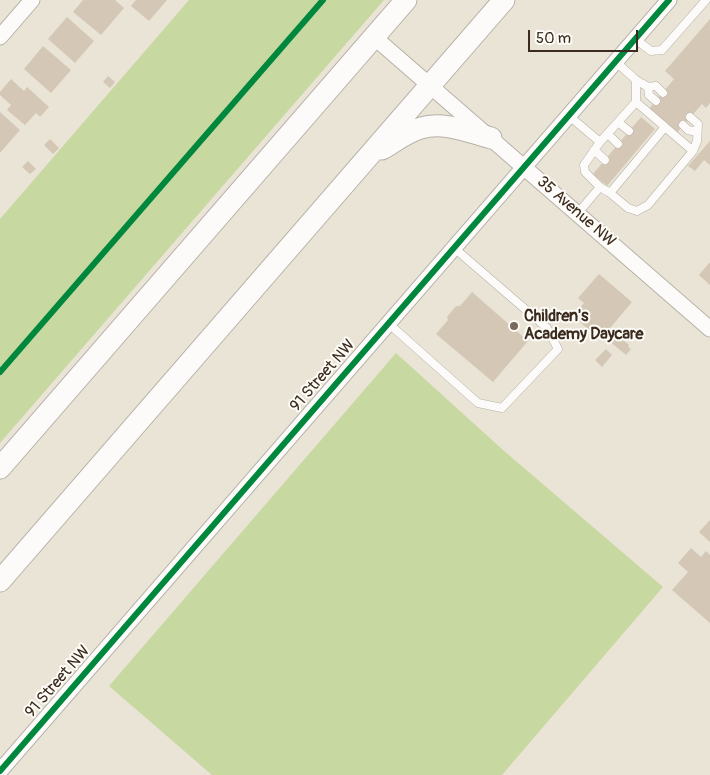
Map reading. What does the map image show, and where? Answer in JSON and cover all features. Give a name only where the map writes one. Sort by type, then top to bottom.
[{"type":"main road","points":[[0,468],[406,0]]},
{"type":"main road","points":[[0,581],[504,0]]},
{"type":"main road","points":[[367,158],[421,128],[434,126],[457,128],[491,138]]},
{"type":"street","points":[[0,37],[32,0]]},
{"type":"street","name":"91 Street NW","points":[[0,770],[669,0]]},
{"type":"street","name":"35 Avenue NW","points":[[374,37],[710,329]]},
{"type":"lane","points":[[635,39],[650,51],[662,50],[706,0]]},
{"type":"lane","points":[[616,61],[636,80],[648,88],[656,86],[663,93]]},
{"type":"lane","points":[[636,80],[636,102],[600,142],[584,165],[585,172],[600,187],[628,208],[637,211],[648,206],[693,151],[697,141],[698,124],[690,117]]},
{"type":"lane","points":[[648,88],[649,95],[656,101]]},
{"type":"lane","points":[[636,102],[693,151]]},
{"type":"lane","points":[[568,115],[600,142]]},
{"type":"lane","points":[[618,122],[629,131]]},
{"type":"lane","points":[[683,126],[688,130],[697,132]]},
{"type":"lane","points":[[610,193],[634,158],[664,127]]},
{"type":"lane","points":[[608,134],[618,144]]},
{"type":"lane","points":[[594,150],[605,160]]},
{"type":"lane","points":[[578,214],[600,187]]},
{"type":"lane","points":[[388,323],[478,403],[502,408],[558,349],[547,328],[453,247]]},
{"type":"green space","points":[[189,0],[384,0],[0,443],[0,219]]},
{"type":"green space","points":[[396,353],[503,450],[663,587],[502,775],[212,775],[109,686]]},
{"type":"building","points":[[83,0],[115,0],[124,8],[101,35],[73,12]]},
{"type":"building","points":[[136,0],[167,0],[149,21],[131,6]]},
{"type":"building","points":[[67,17],[94,41],[75,63],[48,39]]},
{"type":"building","points":[[710,19],[710,103],[706,108],[702,104],[676,134],[648,110],[674,79],[665,71]]},
{"type":"building","points":[[43,46],[71,70],[51,93],[24,69]]},
{"type":"building","points":[[108,76],[115,82],[110,88],[103,82]]},
{"type":"building","points":[[11,79],[24,91],[27,87],[49,107],[40,117],[36,113],[25,125],[7,110],[11,105],[0,95],[0,92]]},
{"type":"building","points":[[0,112],[20,130],[0,153]]},
{"type":"building","points":[[641,117],[655,129],[607,186],[593,174]]},
{"type":"building","points":[[50,139],[59,148],[53,154],[44,145]]},
{"type":"building","points":[[710,141],[710,165],[704,160],[695,171],[688,166]]},
{"type":"building","points":[[28,161],[36,169],[30,174],[22,167]]},
{"type":"building","points":[[710,262],[710,285],[699,275]]},
{"type":"building","points":[[599,274],[632,302],[605,334],[602,331],[597,337],[579,321],[577,322],[572,318],[584,303],[578,298]]},
{"type":"building","points":[[472,292],[528,341],[493,382],[436,334],[448,320],[447,317],[456,306],[460,306]]},
{"type":"building","points":[[613,336],[629,345],[628,347],[631,349],[626,355],[608,340]]},
{"type":"building","points":[[606,349],[612,355],[602,367],[595,360]]},
{"type":"building","points":[[710,520],[710,542],[699,532]]},
{"type":"building","points":[[691,548],[701,557],[706,551],[710,555],[710,623],[672,590],[688,572],[678,563]]},
{"type":"cycle path","points":[[0,372],[323,0]]},
{"type":"cycle path","points":[[0,771],[669,0]]},
{"type":"place","name":"Children's Academy Daycare","points":[[514,326]]}]
